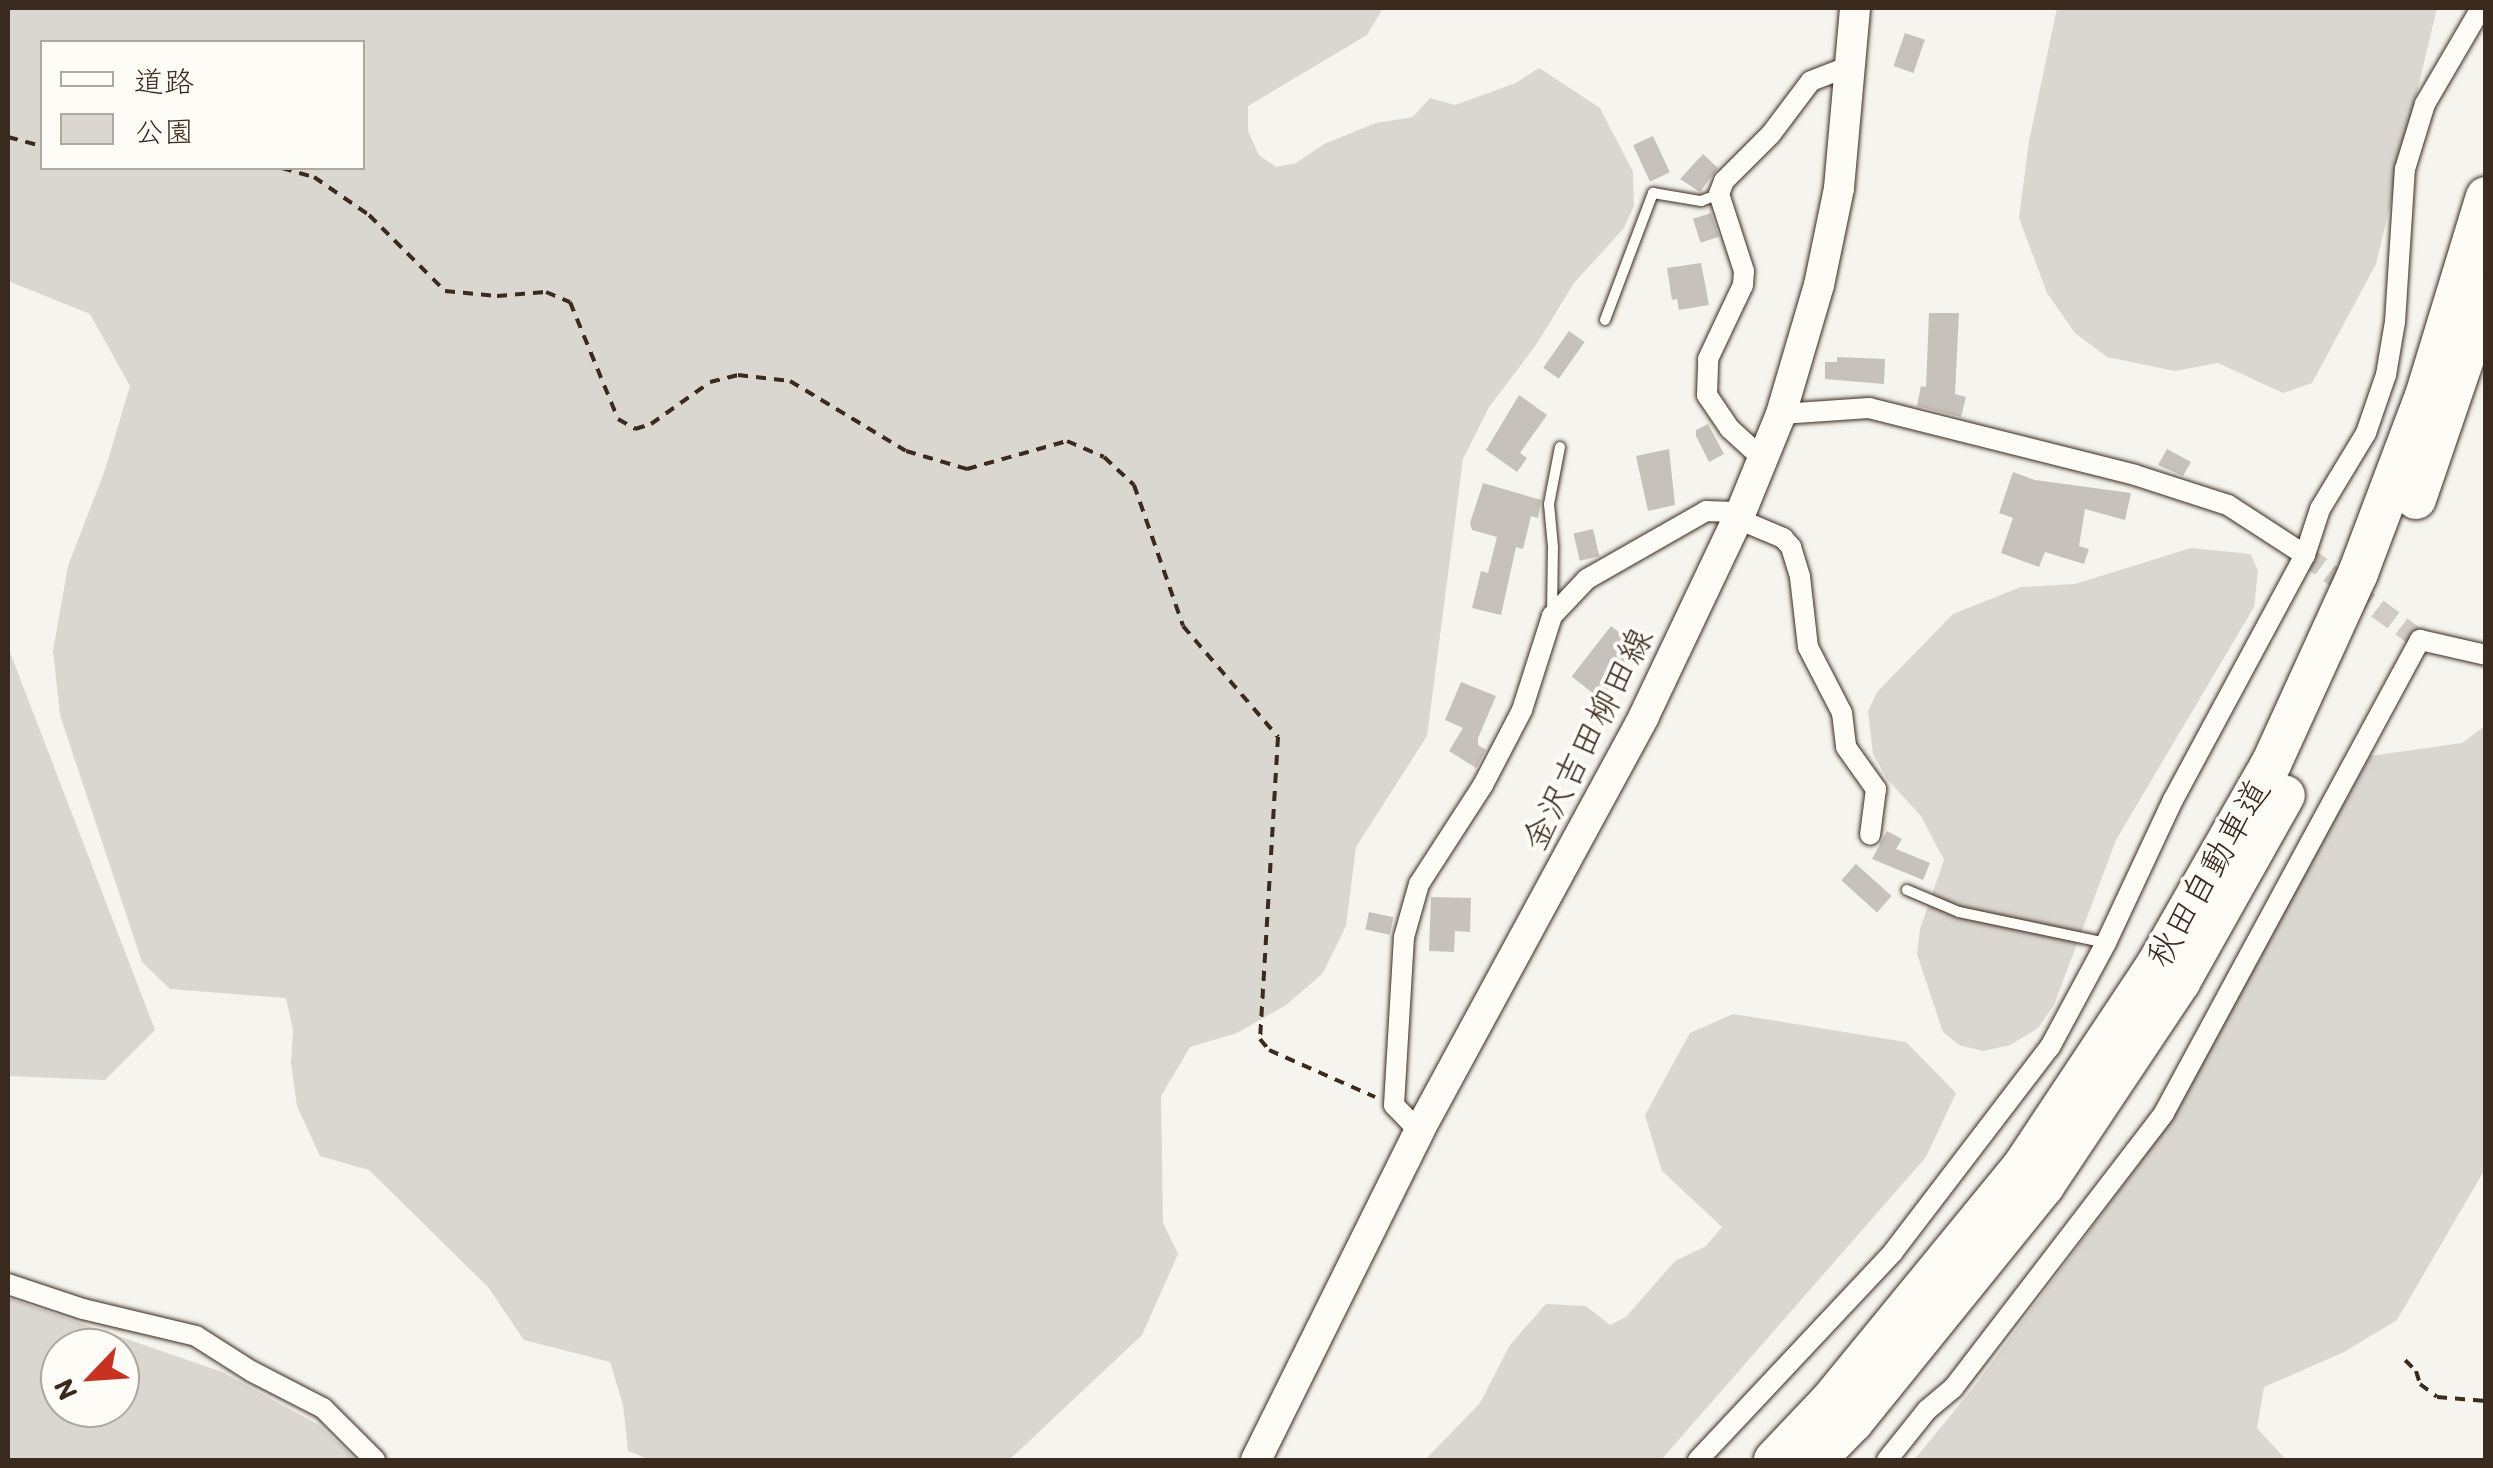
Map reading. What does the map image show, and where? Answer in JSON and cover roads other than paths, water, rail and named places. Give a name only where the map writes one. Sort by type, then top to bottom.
[{"type":"highway","name":"秋田自動車道","points":[[1774,1460],[1832,1400],[2022,1167],[2155,967],[2271,764],[2358,574],[2405,449],[2486,197]]},
{"type":"highway","name":"秋田自動車道","points":[[1816,1460],[1853,1422],[2044,1186],[2180,982],[2295,777],[2383,585],[2452,402],[2486,295]]},
{"type":"main road","name":"金沢吉田柳田線","points":[[1256,1460],[1419,1131],[1644,716],[1740,515],[1781,414],[1819,285],[1838,188],[1856,8]]},
{"type":"street","points":[[1698,1460],[1893,1252],[2050,1047],[2106,943],[2173,800],[2305,555],[2320,508],[2366,433],[2386,376],[2395,322],[2405,169],[2425,104],[2480,8]]},
{"type":"street","points":[[1763,459],[1730,428],[1707,394],[1708,359],[1743,285],[1744,271],[1720,207],[1719,194],[1724,180],[1770,134],[1811,81],[1850,66]]},
{"type":"street","points":[[1781,414],[1868,408],[2135,475],[2228,505],[2305,555]]},
{"type":"street","points":[[1419,1131],[1394,1105],[1404,937],[1420,884],[1483,785],[1522,710],[1552,616],[1587,579],[1706,511],[1740,515],[1783,538],[1791,547],[1800,576],[1808,647],[1842,712],[1846,747],[1876,790],[1870,834]]},
{"type":"street","points":[[1887,1460],[1927,1410],[1954,1387],[2164,1113],[2420,640],[2486,655]]},
{"type":"street","points":[[8,1284],[83,1309],[196,1336],[251,1372],[323,1408],[375,1460]]},
{"type":"lane","points":[[1605,320],[1652,193],[1701,200],[1719,194]]},
{"type":"lane","points":[[1552,616],[1554,547],[1548,504],[1560,447]]},
{"type":"lane","points":[[1907,890],[1959,912],[2106,943]]},
{"type":"tunnel","points":[[2305,555],[2420,640]]}]
